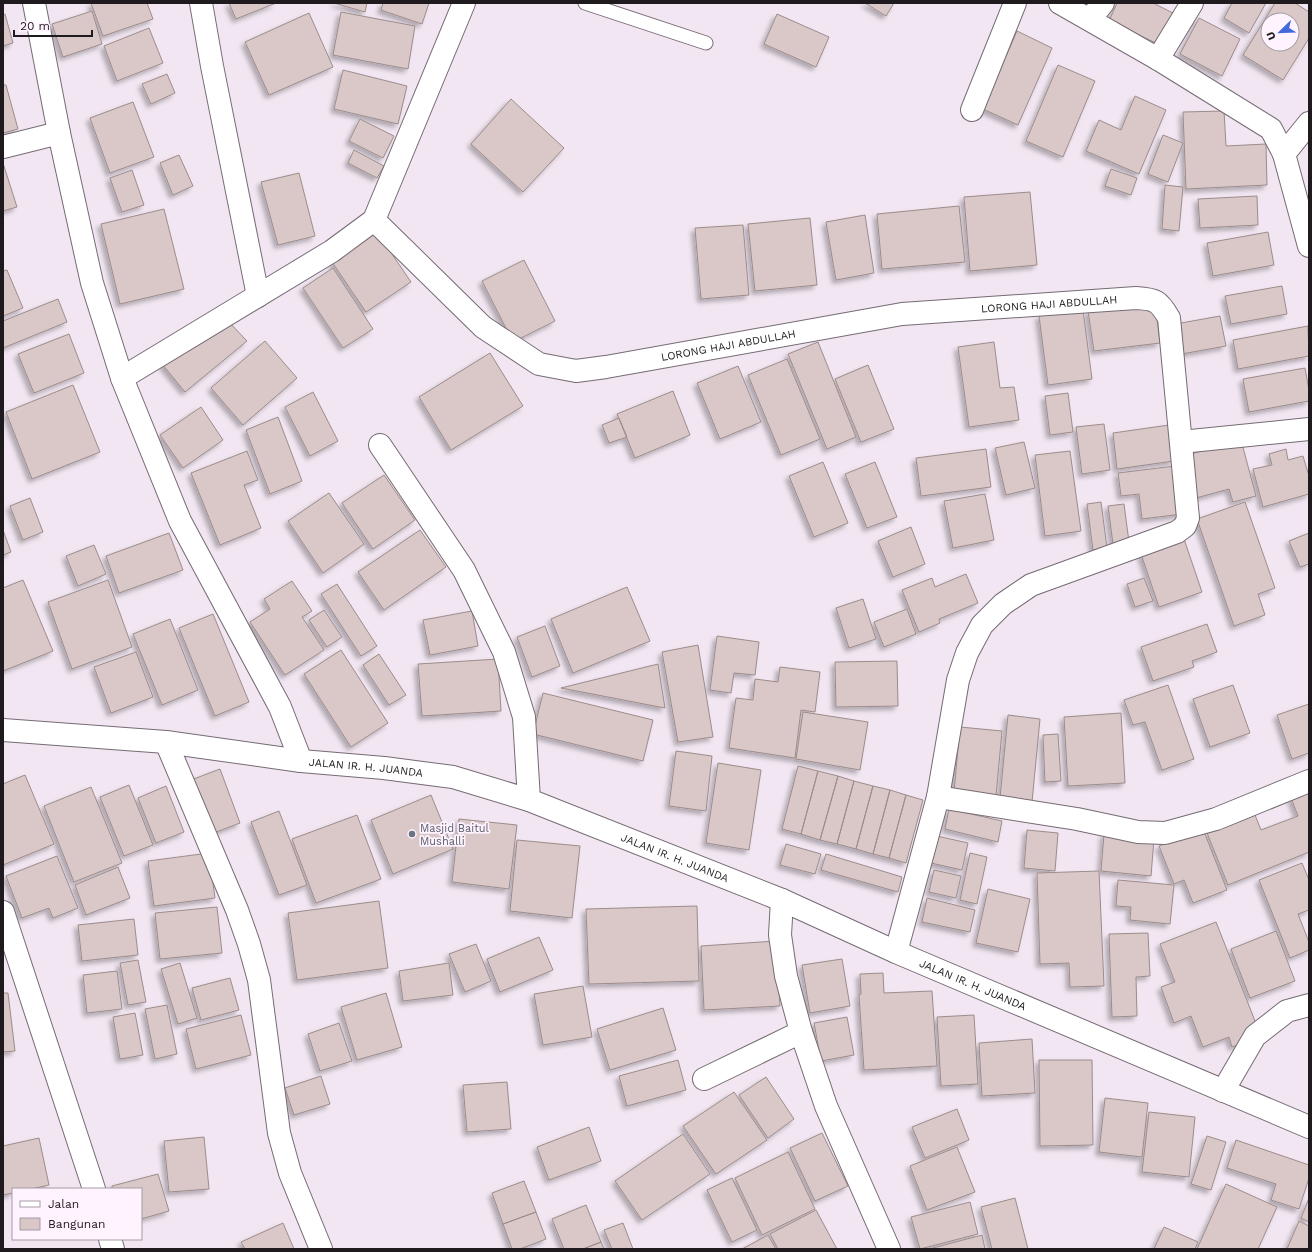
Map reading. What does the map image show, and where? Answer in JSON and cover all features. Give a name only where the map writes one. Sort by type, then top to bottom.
[{"type":"street","points":[[34,3],[59,133],[92,283],[122,378],[180,521],[280,707],[301,761]]},
{"type":"street","points":[[201,3],[212,66],[258,296]]},
{"type":"street","points":[[122,378],[332,251],[374,220],[464,3]]},
{"type":"street","points":[[972,110],[1015,3]]},
{"type":"street","points":[[1060,3],[1096,11],[1158,59],[1271,129],[1284,154],[1309,246]]},
{"type":"street","points":[[1158,59],[1192,3]]},
{"type":"street","points":[[1284,154],[1309,123]]},
{"type":"street","points":[[3,147],[59,133]]},
{"type":"street","name":"LORONG HAJI ABDULLAH","points":[[374,220],[483,327],[539,364],[576,371],[606,367],[902,314],[1136,298],[1151,299],[1162,305],[1168,318],[1181,442]]},
{"type":"street","points":[[896,952],[938,797],[958,680],[967,653],[982,625],[1003,604],[1031,585],[1177,532],[1185,526],[1188,518],[1181,442],[1309,430]]},
{"type":"street","points":[[380,445],[464,570],[504,652],[524,717],[529,800]]},
{"type":"street","name":"JALAN IR. H. JUANDA","points":[[3,730],[166,742],[301,761],[384,768],[453,777],[529,800],[782,900],[896,952],[1309,1127]]},
{"type":"street","points":[[166,742],[250,944],[259,980],[279,1133],[290,1173],[321,1249]]},
{"type":"street","points":[[938,797],[1077,819],[1138,832],[1164,833],[1216,819],[1309,781]]},
{"type":"street","points":[[782,900],[780,935],[786,976],[801,1032],[826,1106],[890,1249]]},
{"type":"street","points":[[3,912],[94,1188]]},
{"type":"street","points":[[1223,1091],[1255,1036],[1287,1011],[1309,1005]]},
{"type":"street","points":[[704,1079],[801,1032]]},
{"type":"lane","points":[[585,3],[706,42]]},
{"type":"building","points":[[91,3],[147,3],[153,19],[103,36]]},
{"type":"building","points":[[229,3],[276,3],[236,19]]},
{"type":"building","points":[[334,3],[367,3],[365,12]]},
{"type":"building","points":[[383,3],[429,3],[422,24],[381,10]]},
{"type":"building","points":[[865,3],[894,3],[886,16]]},
{"type":"building","points":[[1117,3],[1153,3],[1173,13],[1158,44],[1109,21]]},
{"type":"building","points":[[1232,3],[1266,3],[1249,33],[1224,18]]},
{"type":"building","points":[[1275,3],[1295,3],[1309,12],[1309,38],[1283,80],[1243,55],[1260,27],[1260,52],[1300,52],[1300,12],[1269,12]]},
{"type":"building","points":[[92,11],[102,44],[63,57],[52,24]]},
{"type":"building","points":[[341,12],[415,26],[408,69],[333,55]]},
{"type":"building","points":[[309,13],[333,67],[269,95],[245,42]]},
{"type":"building","points":[[5,14],[13,43],[3,46],[3,15]]},
{"type":"building","points":[[777,14],[829,37],[816,67],[764,44]]},
{"type":"building","points":[[1199,18],[1240,39],[1222,76],[1180,54]]},
{"type":"building","points":[[149,28],[163,63],[117,81],[104,46]]},
{"type":"building","points":[[1017,31],[1052,48],[1018,125],[983,109]]},
{"type":"building","points":[[1058,65],[1095,81],[1063,157],[1026,141]]},
{"type":"building","points":[[343,70],[407,86],[398,124],[334,109]]},
{"type":"building","points":[[167,74],[175,93],[151,104],[142,84]]},
{"type":"building","points":[[3,85],[6,85],[18,129],[3,133]]},
{"type":"building","points":[[1135,96],[1166,110],[1139,174],[1086,151],[1099,120],[1121,130]]},
{"type":"building","points":[[511,99],[564,148],[523,192],[471,144]]},
{"type":"building","points":[[133,102],[154,157],[110,173],[90,118]]},
{"type":"building","points":[[1224,111],[1226,146],[1266,144],[1267,185],[1186,189],[1183,112]]},
{"type":"building","points":[[360,119],[394,136],[383,158],[349,141]]},
{"type":"building","points":[[1163,135],[1183,143],[1168,182],[1148,174]]},
{"type":"building","points":[[354,150],[384,166],[377,178],[348,163]]},
{"type":"building","points":[[179,155],[193,186],[173,195],[160,163]]},
{"type":"building","points":[[3,163],[17,207],[3,211]]},
{"type":"building","points":[[1111,169],[1137,178],[1131,195],[1105,186]]},
{"type":"building","points":[[132,170],[144,205],[122,212],[110,178]]},
{"type":"building","points":[[299,173],[315,236],[278,245],[261,182]]},
{"type":"building","points":[[1165,185],[1183,187],[1179,231],[1162,229]]},
{"type":"building","points":[[1030,192],[1037,265],[970,271],[964,197]]},
{"type":"building","points":[[1257,196],[1258,225],[1200,228],[1198,199]]},
{"type":"building","points":[[959,206],[965,262],[882,269],[877,214]]},
{"type":"building","points":[[164,209],[184,289],[120,304],[101,224]]},
{"type":"building","points":[[865,215],[874,273],[836,280],[826,222]]},
{"type":"building","points":[[810,218],[817,285],[755,291],[748,224]]},
{"type":"building","points":[[743,225],[749,295],[701,299],[695,228]]},
{"type":"building","points":[[377,232],[411,282],[366,312],[332,262]]},
{"type":"building","points":[[1268,232],[1274,265],[1213,276],[1207,243]]},
{"type":"building","points":[[524,260],[555,321],[513,342],[482,281]]},
{"type":"building","points":[[333,268],[373,329],[343,348],[303,288]]},
{"type":"building","points":[[7,270],[23,308],[3,316],[3,271]]},
{"type":"building","points":[[1282,286],[1287,314],[1231,324],[1225,296]]},
{"type":"building","points":[[58,299],[67,322],[3,348],[3,321]]},
{"type":"building","points":[[1155,302],[1160,343],[1094,351],[1088,311]]},
{"type":"building","points":[[1083,310],[1092,379],[1048,385],[1039,316]]},
{"type":"building","points":[[1220,316],[1226,346],[1176,355],[1170,325]]},
{"type":"building","points":[[228,321],[247,341],[185,392],[162,364]]},
{"type":"building","points":[[1308,326],[1309,356],[1238,369],[1233,340]]},
{"type":"building","points":[[69,334],[84,373],[34,393],[18,354]]},
{"type":"building","points":[[265,341],[297,378],[243,425],[211,388]]},
{"type":"building","points":[[818,342],[856,437],[827,449],[788,354]]},
{"type":"building","points":[[994,342],[1000,388],[1014,387],[1019,420],[969,427],[958,347]]},
{"type":"building","points":[[490,353],[523,406],[451,450],[419,397]]},
{"type":"building","points":[[787,359],[820,439],[781,455],[748,375]]},
{"type":"building","points":[[868,365],[894,429],[861,442],[835,379]]},
{"type":"building","points":[[738,366],[761,422],[720,439],[697,383]]},
{"type":"building","points":[[1305,368],[1309,390],[1309,401],[1249,412],[1243,379]]},
{"type":"building","points":[[73,385],[100,452],[32,479],[6,412]]},
{"type":"building","points":[[673,391],[690,435],[635,458],[617,414]]},
{"type":"building","points":[[313,392],[338,441],[310,456],[285,407]]},
{"type":"building","points":[[1068,393],[1073,432],[1050,435],[1045,396]]},
{"type":"building","points":[[201,407],[223,440],[183,468],[160,435]]},
{"type":"building","points":[[278,417],[302,481],[270,494],[246,430]]},
{"type":"building","points":[[619,418],[627,437],[609,443],[602,425]]},
{"type":"building","points":[[1104,424],[1110,470],[1082,474],[1076,427]]},
{"type":"building","points":[[1169,425],[1174,461],[1117,469],[1113,433]]},
{"type":"building","points":[[1241,440],[1256,496],[1233,502],[1229,489],[1196,498],[1184,456]]},
{"type":"building","points":[[1024,442],[1035,488],[1006,495],[995,448]]},
{"type":"building","points":[[986,449],[991,487],[921,496],[916,458]]},
{"type":"building","points":[[1286,449],[1288,460],[1303,456],[1309,476],[1309,494],[1263,507],[1253,469],[1272,465],[1269,454]]},
{"type":"building","points":[[247,451],[258,480],[244,485],[261,528],[220,545],[191,473]]},
{"type":"building","points":[[1070,451],[1081,531],[1045,536],[1035,455]]},
{"type":"building","points":[[823,462],[848,523],[814,537],[789,476]]},
{"type":"building","points":[[875,462],[897,517],[867,528],[845,474]]},
{"type":"building","points":[[1175,466],[1182,514],[1142,519],[1139,494],[1121,496],[1118,473]]},
{"type":"building","points":[[384,475],[415,520],[373,549],[342,503]]},
{"type":"building","points":[[329,493],[364,544],[323,573],[288,521]]},
{"type":"building","points":[[985,494],[994,540],[953,548],[944,501]]},
{"type":"building","points":[[30,498],[43,532],[23,540],[10,506]]},
{"type":"building","points":[[1101,502],[1107,548],[1093,550],[1087,504]]},
{"type":"building","points":[[1245,502],[1275,588],[1258,594],[1265,615],[1234,626],[1197,519]]},
{"type":"building","points":[[1124,504],[1129,542],[1113,544],[1108,506]]},
{"type":"building","points":[[911,527],[925,564],[893,577],[878,541]]},
{"type":"building","points":[[3,530],[11,552],[3,555]]},
{"type":"building","points":[[420,530],[446,567],[384,610],[358,572]]},
{"type":"building","points":[[169,533],[183,570],[119,593],[106,556]]},
{"type":"building","points":[[1309,533],[1309,564],[1300,567],[1289,541]]},
{"type":"building","points":[[1184,539],[1202,592],[1159,607],[1141,554]]},
{"type":"building","points":[[94,545],[106,574],[78,586],[66,556]]},
{"type":"building","points":[[966,574],[978,603],[939,619],[940,623],[919,632],[902,590],[932,578],[935,587]]},
{"type":"building","points":[[1144,578],[1153,601],[1135,607],[1127,584]]},
{"type":"building","points":[[23,580],[53,651],[3,671],[3,588]]},
{"type":"building","points":[[108,580],[132,647],[72,669],[48,602]]},
{"type":"building","points":[[292,581],[312,611],[302,617],[324,650],[285,675],[250,622],[270,609],[264,599]]},
{"type":"building","points":[[337,584],[377,646],[361,656],[321,594]]},
{"type":"building","points":[[627,587],[650,641],[573,673],[551,619]]},
{"type":"building","points":[[863,599],[876,639],[849,648],[836,608]]},
{"type":"building","points":[[907,609],[916,634],[884,647],[874,622]]},
{"type":"building","points":[[324,610],[342,637],[327,647],[309,620]]},
{"type":"building","points":[[472,611],[478,646],[430,655],[423,620]]},
{"type":"building","points":[[213,614],[249,702],[215,716],[179,628]]},
{"type":"building","points":[[170,619],[198,690],[162,705],[133,634]]},
{"type":"building","points":[[1207,624],[1217,652],[1192,661],[1194,667],[1153,681],[1141,647]]},
{"type":"building","points":[[545,626],[560,666],[532,677],[517,637]]},
{"type":"building","points":[[717,636],[759,642],[755,675],[734,673],[731,693],[710,690]]},
{"type":"building","points":[[698,645],[713,737],[678,742],[662,652]]},
{"type":"building","points":[[341,650],[388,723],[351,747],[304,674]]},
{"type":"building","points":[[136,652],[153,697],[111,713],[94,667]]},
{"type":"building","points":[[379,654],[406,695],[389,705],[363,665]]},
{"type":"building","points":[[498,659],[501,711],[422,716],[418,664]]},
{"type":"building","points":[[897,661],[898,706],[836,707],[835,662]]},
{"type":"building","points":[[658,664],[665,708],[561,688]]},
{"type":"building","points":[[780,667],[820,672],[815,712],[801,710],[795,758],[729,748],[736,698],[753,700],[755,679],[778,682]]},
{"type":"building","points":[[1168,685],[1194,759],[1162,770],[1145,722],[1133,725],[1124,700]]},
{"type":"building","points":[[1233,685],[1250,733],[1210,747],[1193,699]]},
{"type":"building","points":[[543,693],[653,720],[643,761],[533,734]]},
{"type":"building","points":[[1309,704],[1309,753],[1292,759],[1277,715]]},
{"type":"building","points":[[803,712],[868,722],[860,770],[796,759]]},
{"type":"building","points":[[1121,713],[1125,783],[1068,786],[1064,717]]},
{"type":"building","points":[[1008,715],[1040,719],[1032,802],[1000,798]]},
{"type":"building","points":[[960,727],[1002,731],[996,796],[954,792]]},
{"type":"building","points":[[1058,734],[1061,781],[1045,782],[1043,735]]},
{"type":"building","points":[[676,751],[712,756],[706,811],[669,806]]},
{"type":"building","points":[[718,763],[761,770],[749,850],[706,843]]},
{"type":"building","points":[[798,766],[818,771],[801,834],[782,829]]},
{"type":"building","points":[[220,769],[240,823],[211,834],[191,780]]},
{"type":"building","points":[[818,771],[838,776],[820,840],[801,834]]},
{"type":"building","points":[[25,775],[54,844],[3,865],[3,784]]},
{"type":"building","points":[[838,776],[854,781],[837,844],[820,840]]},
{"type":"building","points":[[854,781],[873,786],[856,849],[837,844]]},
{"type":"building","points":[[129,785],[153,845],[124,856],[100,797]]},
{"type":"building","points":[[166,786],[184,832],[156,843],[138,798]]},
{"type":"building","points":[[873,786],[890,790],[873,854],[856,849]]},
{"type":"building","points":[[91,787],[122,863],[74,882],[44,806]]},
{"type":"building","points":[[890,790],[906,795],[889,858],[873,854]]},
{"type":"building","points":[[1309,791],[1309,852],[1228,885],[1207,833],[1255,815],[1261,830],[1298,816],[1291,798]]},
{"type":"building","name":"Masjid Baitul Mushalli","points":[[431,795],[453,849],[393,874],[371,820]]},
{"type":"building","points":[[906,795],[923,800],[906,863],[889,858]]},
{"type":"building","points":[[949,809],[1002,821],[998,842],[945,829]]},
{"type":"building","points":[[279,811],[307,885],[279,895],[251,822]]},
{"type":"building","points":[[357,815],[381,879],[316,903],[292,839]]},
{"type":"building","points":[[459,819],[517,825],[509,889],[452,882]]},
{"type":"building","points":[[1203,829],[1227,890],[1193,903],[1184,880],[1174,884],[1159,846]]},
{"type":"building","points":[[1027,830],[1058,833],[1055,871],[1024,868]]},
{"type":"building","points":[[1104,834],[1154,839],[1151,876],[1101,871]]},
{"type":"building","points":[[937,836],[968,843],[962,870],[931,863]]},
{"type":"building","points":[[517,840],[580,846],[572,918],[510,911]]},
{"type":"building","points":[[786,844],[821,854],[815,874],[780,865]]},
{"type":"building","points":[[209,853],[215,898],[154,906],[148,861]]},
{"type":"building","points":[[970,853],[987,857],[977,904],[960,900]]},
{"type":"building","points":[[826,854],[902,877],[898,892],[821,870]]},
{"type":"building","points":[[57,856],[78,908],[53,918],[49,908],[22,918],[6,876]]},
{"type":"building","points":[[1302,863],[1309,880],[1309,910],[1298,914],[1309,942],[1309,950],[1290,958],[1259,880]]},
{"type":"building","points":[[118,867],[130,898],[86,915],[75,885]]},
{"type":"building","points":[[934,870],[961,876],[956,898],[929,892]]},
{"type":"building","points":[[1099,871],[1104,986],[1070,987],[1069,963],[1040,964],[1037,873]]},
{"type":"building","points":[[1118,880],[1174,885],[1170,924],[1130,920],[1131,907],[1116,906]]},
{"type":"building","points":[[988,889],[1030,899],[1018,952],[976,943]]},
{"type":"building","points":[[927,898],[975,910],[970,932],[922,922]]},
{"type":"building","points":[[379,901],[388,968],[297,980],[288,913]]},
{"type":"building","points":[[697,906],[699,981],[589,984],[586,909]]},
{"type":"building","points":[[217,907],[222,953],[160,959],[155,913]]},
{"type":"building","points":[[134,919],[138,955],[82,961],[78,925]]},
{"type":"building","points":[[1216,922],[1257,1026],[1253,1039],[1232,1047],[1229,1037],[1203,1047],[1191,1016],[1174,1023],[1161,987],[1175,982],[1160,944]]},
{"type":"building","points":[[1276,931],[1295,981],[1250,998],[1231,949]]},
{"type":"building","points":[[1148,933],[1150,976],[1136,977],[1137,1016],[1112,1017],[1109,934]]},
{"type":"building","points":[[539,937],[553,970],[500,992],[487,959]]},
{"type":"building","points":[[776,941],[780,1006],[704,1010],[701,946]]},
{"type":"building","points":[[476,944],[491,981],[465,992],[449,954]]},
{"type":"building","points":[[842,959],[850,1006],[810,1013],[802,965]]},
{"type":"building","points":[[138,960],[146,1002],[128,1005],[120,963]]},
{"type":"building","points":[[180,963],[197,1018],[178,1024],[161,969]]},
{"type":"building","points":[[449,963],[453,995],[403,1001],[399,971]]},
{"type":"building","points":[[117,971],[122,1009],[87,1013],[83,975]]},
{"type":"building","points":[[883,973],[884,993],[932,991],[937,1066],[864,1070],[859,995],[861,994],[860,974]]},
{"type":"building","points":[[230,978],[239,1010],[201,1020],[192,988]]},
{"type":"building","points":[[583,986],[592,1037],[543,1045],[534,994]]},
{"type":"building","points":[[3,993],[8,993],[15,1051],[3,1052]]},
{"type":"building","points":[[386,993],[402,1047],[357,1060],[341,1007]]},
{"type":"building","points":[[167,1005],[177,1054],[155,1059],[145,1009]]},
{"type":"building","points":[[663,1008],[676,1050],[610,1070],[597,1029]]},
{"type":"building","points":[[135,1013],[143,1055],[120,1059],[113,1017]]},
{"type":"building","points":[[241,1015],[251,1055],[196,1069],[186,1029]]},
{"type":"building","points":[[974,1015],[978,1084],[941,1086],[937,1017]]},
{"type":"building","points":[[847,1017],[854,1055],[821,1061],[814,1023]]},
{"type":"building","points":[[339,1023],[352,1061],[320,1071],[308,1034]]},
{"type":"building","points":[[1032,1039],[1035,1093],[982,1096],[979,1043]]},
{"type":"building","points":[[678,1060],[686,1090],[627,1106],[619,1076]]},
{"type":"building","points":[[1039,1060],[1092,1060],[1093,1145],[1040,1146]]},
{"type":"building","points":[[321,1076],[330,1104],[294,1115],[285,1088]]},
{"type":"building","points":[[766,1077],[794,1119],[768,1138],[739,1095]]},
{"type":"building","points":[[507,1082],[511,1129],[467,1132],[463,1085]]},
{"type":"building","points":[[734,1092],[767,1140],[716,1174],[683,1126]]},
{"type":"building","points":[[1105,1098],[1148,1103],[1142,1157],[1099,1152]]},
{"type":"building","points":[[957,1109],[969,1140],[925,1158],[912,1127]]},
{"type":"building","points":[[1149,1112],[1195,1117],[1189,1177],[1142,1172]]},
{"type":"building","points":[[589,1127],[601,1161],[549,1180],[537,1147]]},
{"type":"building","points":[[822,1133],[848,1186],[815,1201],[790,1148]]},
{"type":"building","points":[[683,1134],[710,1174],[642,1220],[615,1181]]},
{"type":"building","points":[[1207,1136],[1226,1142],[1211,1190],[1191,1184]]},
{"type":"building","points":[[204,1137],[209,1189],[169,1192],[164,1141]]},
{"type":"building","points":[[39,1138],[49,1185],[36,1188],[12,1188],[12,1193],[3,1195],[3,1146]]},
{"type":"building","points":[[1236,1140],[1309,1165],[1309,1178],[1299,1209],[1271,1200],[1276,1184],[1227,1168]]},
{"type":"building","points":[[957,1147],[975,1192],[927,1210],[910,1166]]},
{"type":"building","points":[[788,1152],[815,1209],[762,1235],[735,1178]]},
{"type":"building","points":[[158,1174],[169,1211],[142,1219],[142,1188],[112,1188],[112,1186]]},
{"type":"building","points":[[732,1178],[757,1230],[732,1242],[707,1190]]},
{"type":"building","points":[[524,1181],[536,1212],[503,1224],[492,1193]]},
{"type":"building","points":[[1226,1184],[1277,1207],[1258,1249],[1197,1249]]},
{"type":"building","points":[[1015,1198],[1028,1249],[992,1249],[981,1207]]},
{"type":"building","points":[[1309,1198],[1309,1222],[1301,1218]]},
{"type":"building","points":[[970,1202],[978,1234],[920,1249],[911,1217]]},
{"type":"building","points":[[586,1205],[601,1242],[583,1249],[564,1249],[552,1219]]},
{"type":"building","points":[[816,1210],[837,1249],[778,1249],[770,1234]]},
{"type":"building","points":[[536,1212],[546,1239],[520,1249],[512,1249],[503,1224]]},
{"type":"building","points":[[1299,1221],[1309,1226],[1309,1249],[1287,1249]]},
{"type":"building","points":[[283,1223],[294,1249],[245,1249],[241,1242]]},
{"type":"building","points":[[623,1223],[633,1249],[612,1249],[604,1230]]},
{"type":"building","points":[[1164,1227],[1198,1242],[1195,1249],[1154,1249]]},
{"type":"building","points":[[768,1235],[776,1249],[742,1249]]},
{"type":"building","points":[[982,1235],[985,1249],[929,1249]]},
{"type":"building","points":[[601,1242],[604,1249],[583,1249]]},
{"type":"place","name":"Masjid Baitul Mushalli","points":[[412,834]]}]
